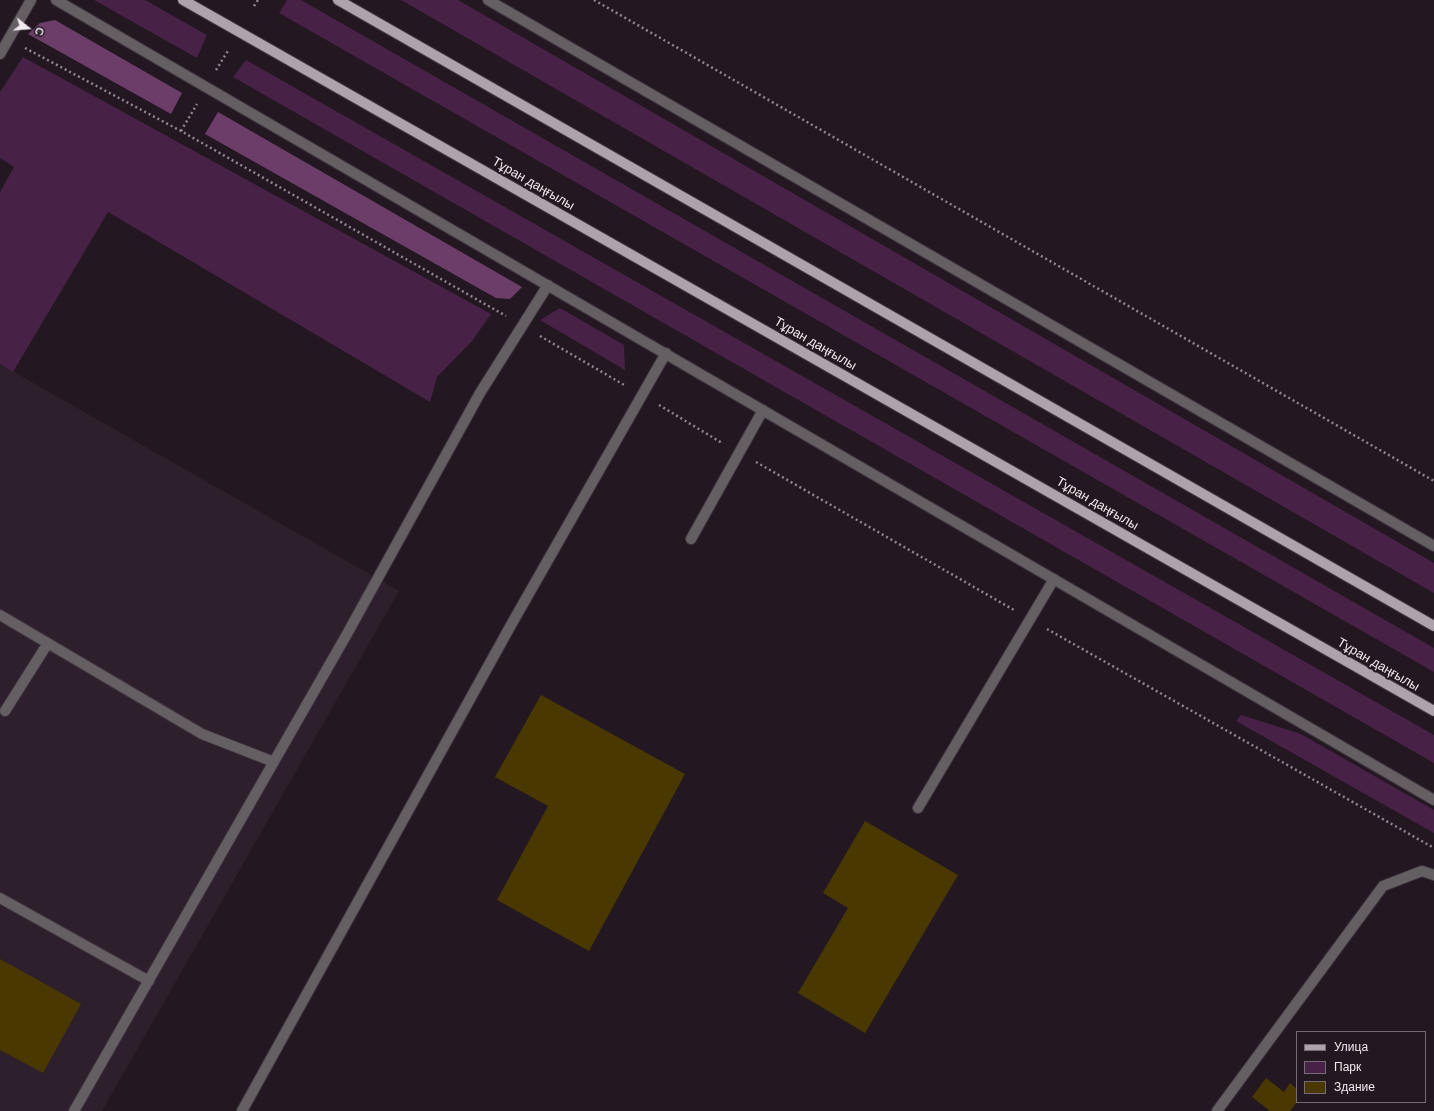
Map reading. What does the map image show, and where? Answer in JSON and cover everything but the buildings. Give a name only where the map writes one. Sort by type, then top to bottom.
[{"type":"main road","name":"Тұран даңғылы","points":[[183,0],[1434,711]]},
{"type":"main road","points":[[338,0],[1434,626]]},
{"type":"street","points":[[0,54],[31,0]]},
{"type":"street","points":[[56,0],[1434,800]]},
{"type":"street","points":[[488,0],[1434,546]]},
{"type":"street","points":[[74,1111],[347,634],[480,393],[548,285]]},
{"type":"street","points":[[242,1111],[511,625],[666,353]]},
{"type":"street","points":[[691,538],[764,410]]},
{"type":"street","points":[[918,808],[1054,579]]},
{"type":"street","points":[[0,615],[202,734],[274,762]]},
{"type":"street","points":[[5,711],[48,643]]},
{"type":"street","points":[[1216,1111],[1383,886],[1422,871],[1434,875]]},
{"type":"street","points":[[0,898],[149,981]]},
{"type":"path","points":[[254,6],[258,0]]},
{"type":"path","points":[[594,0],[1434,481]]},
{"type":"path","points":[[9,39],[181,131],[522,325],[740,453],[1030,619],[1434,848]]},
{"type":"path","points":[[216,71],[233,43]]},
{"type":"path","points":[[181,131],[199,100]]},
{"type":"shaded area","points":[[55,20],[182,93],[171,114],[28,34],[40,23]]},
{"type":"shaded area","points":[[218,112],[522,287],[510,299],[496,298],[205,134]]},
{"type":"shaded area","points":[[0,364],[399,591],[102,1111],[0,1111]]},
{"type":"green space","points":[[94,0],[145,0],[207,35],[197,58]]},
{"type":"green space","points":[[287,0],[301,0],[1434,648],[1434,672],[279,13]]},
{"type":"green space","points":[[401,0],[458,0],[1434,563],[1434,593]]},
{"type":"green space","points":[[23,57],[491,314],[472,341],[437,377],[430,402],[108,212],[13,372],[0,364],[0,192],[14,167],[0,158],[0,92]]},
{"type":"green space","points":[[246,60],[1434,735],[1434,763],[233,77]]},
{"type":"green space","points":[[560,308],[624,345],[625,370],[540,320]]},
{"type":"green space","points":[[1241,715],[1301,734],[1434,810],[1434,833],[1236,721]]}]
